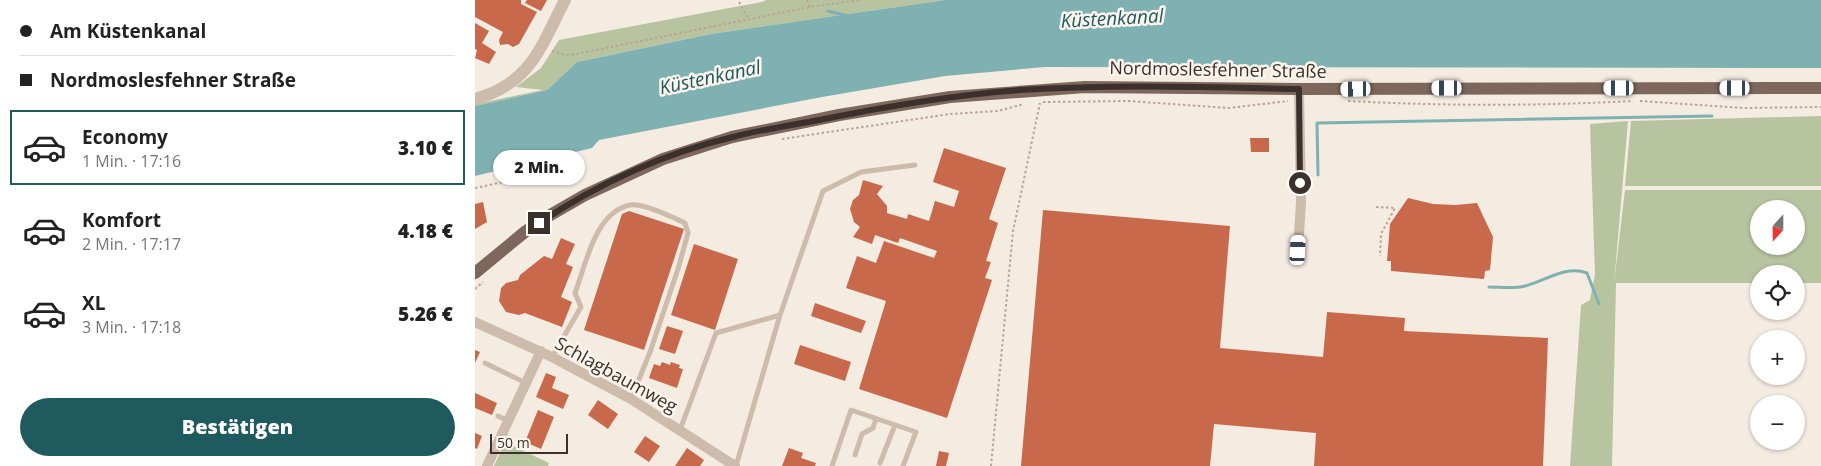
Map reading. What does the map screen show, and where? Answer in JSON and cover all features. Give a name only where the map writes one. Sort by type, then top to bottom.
[{"type":"main road","name":"Nordmoslesfehner Straße","points":[[475,273],[526,231],[585,195],[663,159],[732,137],[941,99],[1018,90],[1161,86],[1299,95],[1821,88]]},
{"type":"street","points":[[475,99],[506,87],[520,77],[531,65],[565,0]]},
{"type":"street","points":[[1298,250],[1301,202],[1299,95]]},
{"type":"street","name":"Schlagbaumweg","points":[[475,322],[552,356],[631,399],[680,430],[718,462],[735,466]]},
{"type":"street","points":[[487,466],[541,352]]},
{"type":"lane","points":[[735,466],[781,315],[823,191],[861,172],[915,165]]},
{"type":"lane","points":[[552,356],[581,307],[575,293],[598,229],[608,216],[631,205],[643,207],[685,223],[688,233],[678,268],[650,352],[631,399]]},
{"type":"lane","points":[[680,430],[716,333],[781,315]]},
{"type":"lane","points":[[485,363],[526,383]]},
{"type":"lane","points":[[832,466],[851,410],[916,432],[903,466]]},
{"type":"lane","points":[[498,416],[508,420]]},
{"type":"lane","points":[[855,455],[862,434],[873,428],[877,419]]},
{"type":"lane","points":[[880,463],[895,425]]},
{"type":"path","points":[[807,0],[809,6]]},
{"type":"path","points":[[541,48],[566,55],[576,54],[749,20],[809,6],[859,0]]},
{"type":"path","points":[[739,2],[749,20]]},
{"type":"path","points":[[779,140],[950,114],[998,112],[1022,104],[1040,102],[1128,101],[1229,108],[1299,95]]},
{"type":"path","points":[[1347,101],[1406,104],[1553,106],[1637,100],[1743,108],[1821,108]]},
{"type":"path","points":[[991,466],[1013,231],[1040,102]]},
{"type":"path","points":[[475,188],[508,181]]},
{"type":"path","points":[[1376,207],[1395,208],[1381,234],[1380,256]]},
{"type":"path","points":[[475,289],[490,276]]},
{"type":"green space","points":[[764,0],[945,0],[711,34],[577,62],[547,90],[475,106],[475,104],[543,90],[516,87],[541,68],[559,40],[766,1]]},
{"type":"green space","points":[[1821,116],[1821,186],[1625,186],[1631,121]]},
{"type":"green space","points":[[1628,121],[1614,284],[1625,190],[1821,190],[1821,283],[1805,283],[1805,265],[1750,265],[1750,283],[1616,283],[1612,466],[1570,466],[1581,305],[1590,300],[1595,274],[1590,124]]},
{"type":"green space","points":[[505,442],[549,463],[548,466],[494,466]]},
{"type":"water","name":"Küstenkanal","points":[[945,0],[1821,0],[1821,68],[1045,67],[945,76],[822,97],[599,140],[592,148],[475,176],[475,106],[547,90],[577,62],[711,34]]},
{"type":"building","points":[[475,0],[521,0],[521,4],[537,12],[519,44],[513,47],[508,44],[500,45],[499,40],[503,32],[475,17]]},
{"type":"building","points":[[527,0],[547,0],[541,11],[525,3]]},
{"type":"building","points":[[475,23],[489,31],[482,43],[496,52],[489,64],[475,58],[477,50],[475,49]]},
{"type":"building","points":[[1250,138],[1269,138],[1269,152],[1251,152]]},
{"type":"building","points":[[944,148],[1006,168],[989,219],[998,223],[986,261],[991,262],[985,278],[992,280],[947,418],[859,389],[886,301],[846,288],[857,256],[876,263],[884,241],[934,258],[937,251],[900,238],[898,243],[875,235],[872,244],[853,237],[860,227],[854,222],[850,209],[853,200],[859,195],[863,180],[883,186],[877,194],[887,206],[887,213],[907,219],[908,214],[929,221],[935,201],[954,207],[959,191],[933,182]]},
{"type":"building","points":[[1408,198],[1433,204],[1456,205],[1477,203],[1493,237],[1490,270],[1485,271],[1484,279],[1391,271],[1391,261],[1387,261],[1390,224]]},
{"type":"building","points":[[483,202],[487,222],[475,229],[475,204]]},
{"type":"building","points":[[1043,210],[1230,226],[1220,348],[1323,357],[1327,312],[1405,318],[1404,331],[1548,338],[1543,466],[1314,466],[1316,433],[1214,424],[1210,466],[1021,466]]},
{"type":"building","points":[[629,211],[684,229],[644,350],[584,330],[622,214]]},
{"type":"building","points":[[561,238],[575,244],[566,264],[573,267],[561,297],[572,302],[562,327],[525,313],[519,315],[506,312],[499,301],[501,288],[506,283],[518,280],[520,275],[544,256],[552,259]]},
{"type":"building","points":[[694,244],[738,259],[715,330],[671,315]]},
{"type":"building","points":[[815,303],[866,321],[861,333],[811,316]]},
{"type":"building","points":[[667,326],[683,331],[675,354],[659,349]]},
{"type":"building","points":[[800,345],[851,362],[845,381],[794,364]]},
{"type":"building","points":[[475,350],[480,352],[475,363]]},
{"type":"building","points":[[662,362],[670,365],[671,362],[680,365],[679,368],[683,369],[677,388],[649,378],[654,364],[660,366]]},
{"type":"building","points":[[546,373],[556,377],[552,388],[569,395],[563,409],[536,397]]},
{"type":"building","points":[[475,393],[497,403],[492,415],[475,408]]},
{"type":"building","points":[[598,400],[618,414],[608,429],[588,415]]},
{"type":"building","points":[[538,410],[554,417],[541,449],[525,442]]},
{"type":"building","points":[[475,433],[482,436],[477,449],[475,448]]},
{"type":"building","points":[[645,436],[660,446],[649,462],[634,452]]},
{"type":"building","points":[[687,448],[704,460],[700,466],[675,466]]},
{"type":"building","points":[[789,448],[803,453],[801,458],[816,463],[815,466],[782,466]]},
{"type":"building","points":[[939,451],[949,453],[946,466],[936,466]]},
{"type":"waterway","points":[[828,11],[848,16]]},
{"type":"waterway","points":[[1318,175],[1317,123],[1712,116]]},
{"type":"waterway","points":[[1489,287],[1521,287],[1563,272],[1579,271],[1587,273],[1599,304]]},
{"type":"route","points":[[539,223],[585,195],[631,172],[697,147],[732,137],[950,97],[1018,90],[1161,86],[1299,89],[1300,183]]}]
